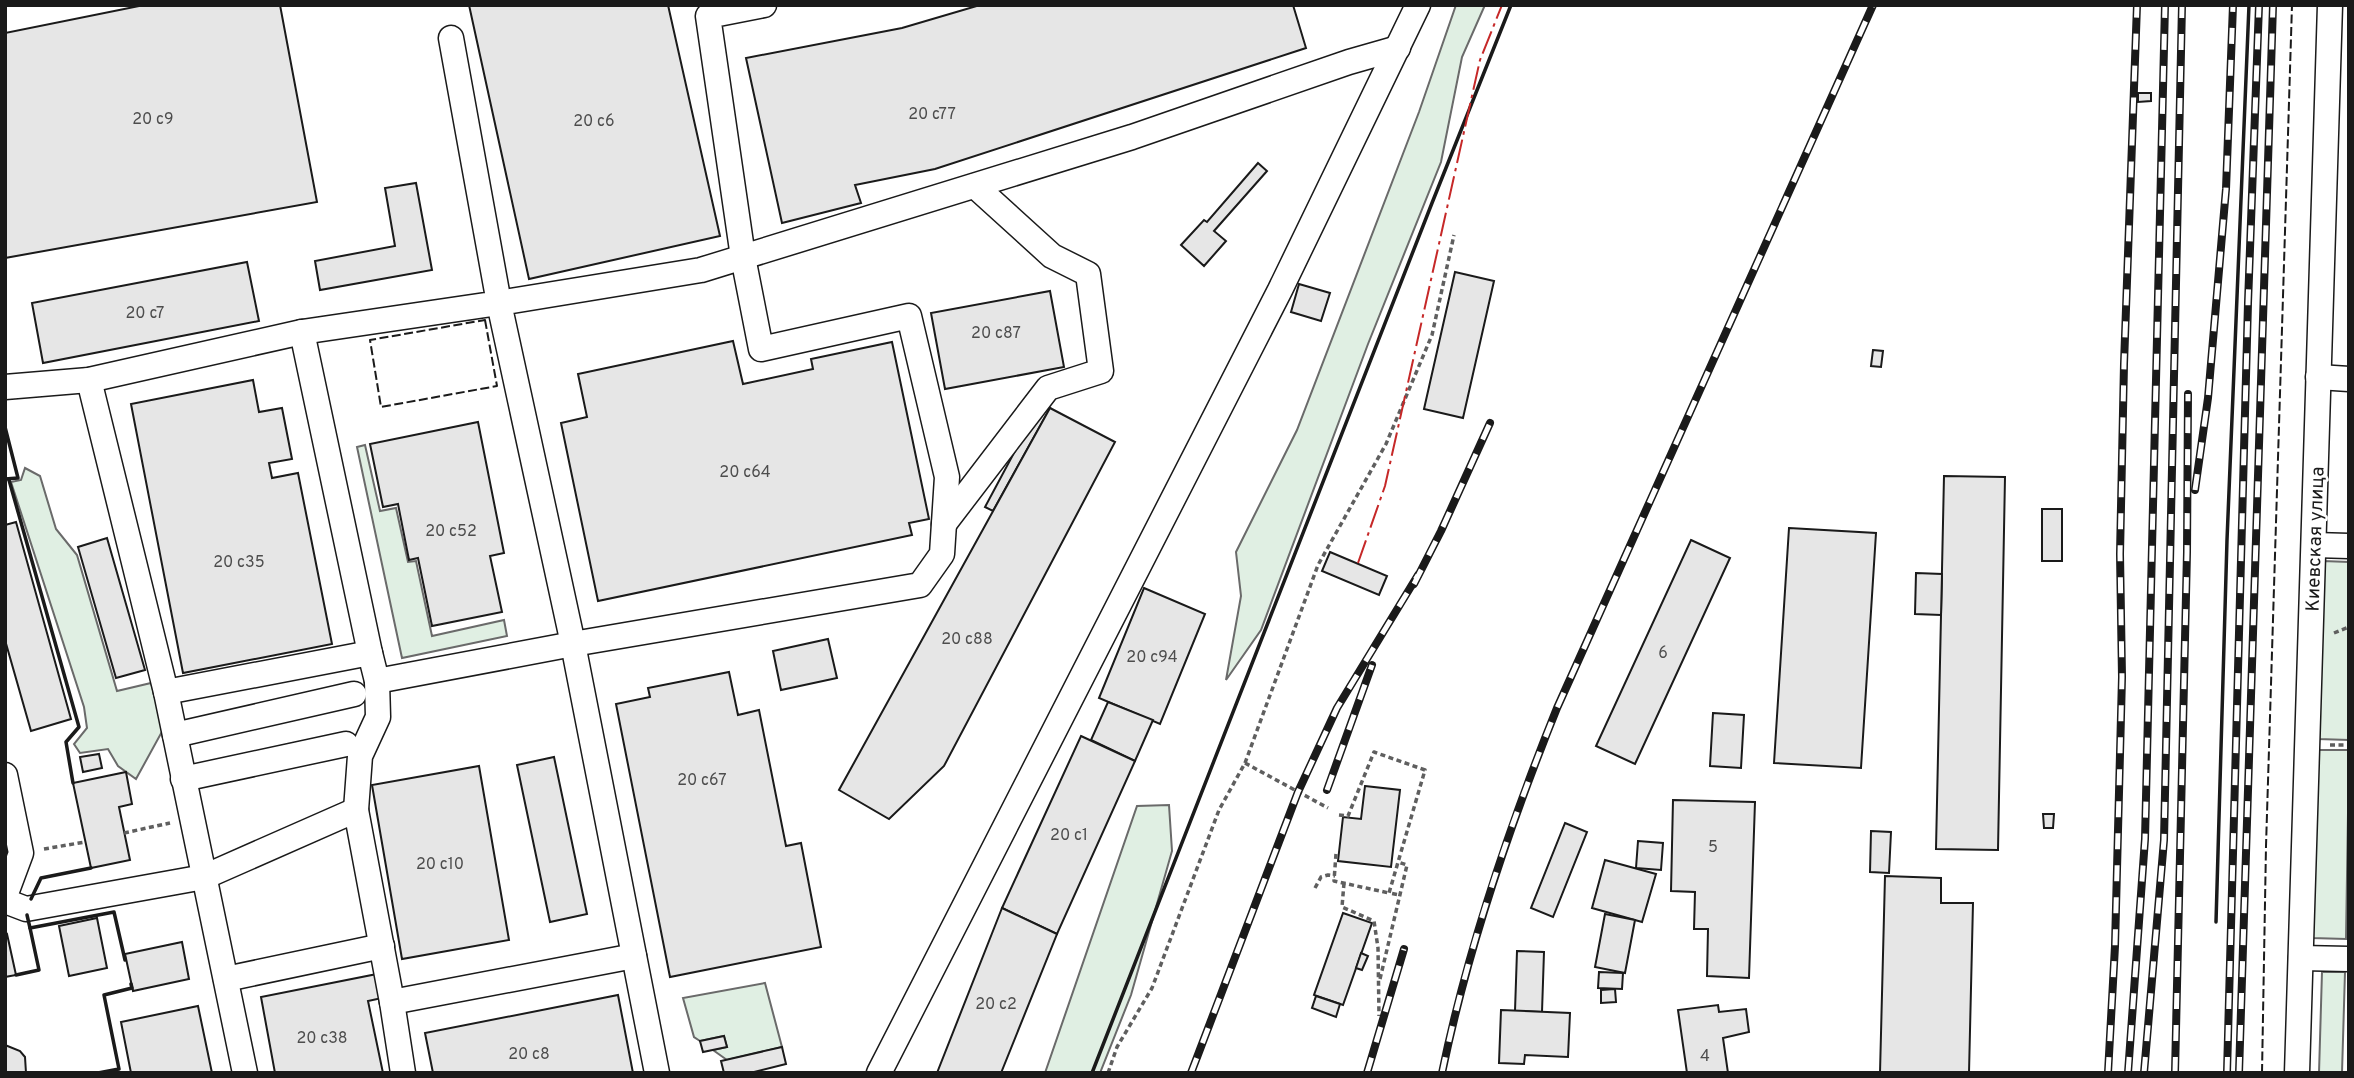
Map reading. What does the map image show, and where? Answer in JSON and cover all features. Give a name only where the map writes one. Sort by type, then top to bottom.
[{"type":"street","points":[[377,681],[573,644],[920,585],[942,554],[947,477],[909,316],[761,349],[743,257],[708,16],[764,5]]},
{"type":"street","points":[[879,1073],[1266,318],[1418,5]]},
{"type":"street","name":"Киевская улица","points":[[2297,1073],[2330,5]]},
{"type":"street","points":[[451,38],[499,303],[573,644],[657,1073]]},
{"type":"street","points":[[5,387],[89,380],[302,332],[701,270],[1132,137],[1349,62],[1398,48]]},
{"type":"street","points":[[944,524],[1048,388],[1101,371],[1088,274],[1052,256],[975,186]]},
{"type":"street","points":[[302,332],[377,681],[379,717],[360,756],[356,810],[403,1073]]},
{"type":"street","points":[[2319,377],[2349,379]]},
{"type":"street","points":[[89,380],[166,692],[245,1073]]},
{"type":"street","points":[[2314,545],[2349,546]]},
{"type":"street","points":[[166,692],[370,653]]},
{"type":"street","points":[[175,735],[354,694]]},
{"type":"street","points":[[183,779],[346,744]]},
{"type":"street","points":[[5,775],[21,853],[5,898],[26,909],[204,877],[356,810]]},
{"type":"street","points":[[226,979],[382,946]]},
{"type":"street","points":[[392,1002],[634,956]]},
{"type":"street","points":[[2301,958],[2349,959]]},
{"type":"path","points":[[1108,1073],[1117,1047],[1152,988],[1219,810],[1245,763],[1318,565],[1386,444],[1432,335],[1454,235]]},
{"type":"path","points":[[2328,745],[2349,745]]},
{"type":"path","points":[[1339,815],[1348,816],[1374,752],[1424,770],[1389,893]]},
{"type":"path","points":[[1245,763],[1328,808]]},
{"type":"path","points":[[124,833],[192,818]]},
{"type":"path","points":[[21,853],[85,842]]},
{"type":"path","points":[[1336,854],[1334,881],[1400,895]]},
{"type":"path","points":[[1378,987],[1407,865],[1398,862]]},
{"type":"path","points":[[1315,888],[1321,877],[1335,876]]},
{"type":"path","points":[[1344,883],[1342,907],[1374,921],[1378,948],[1379,1016]]},
{"type":"green space","points":[[1456,5],[1485,5],[1462,57],[1441,162],[1368,344],[1261,630],[1226,680],[1241,596],[1236,552],[1297,430],[1419,112]]},
{"type":"green space","points":[[365,445],[380,511],[396,508],[408,562],[416,561],[432,636],[504,620],[507,636],[402,658],[357,447]]},
{"type":"green space","points":[[25,468],[40,476],[56,529],[77,555],[117,691],[151,683],[164,728],[136,779],[118,766],[108,749],[80,753],[74,744],[87,728],[84,707],[11,482],[21,480]]},
{"type":"green space","points":[[2323,561],[2349,562],[2349,740],[2318,739]]},
{"type":"green space","points":[[2317,750],[2349,750],[2346,939],[2312,938]]},
{"type":"green space","points":[[1169,805],[1172,851],[1131,995],[1100,1073],[1045,1073],[1137,806]]},
{"type":"green space","points":[[2322,972],[2345,972],[2342,1073],[2319,1073]]},
{"type":"green space","points":[[765,983],[782,1047],[727,1060],[713,1050],[727,1047],[724,1036],[700,1041],[694,1037],[683,998]]},
{"type":"building","points":[[144,5],[280,5],[317,202],[5,258],[5,33]]},
{"type":"building","points":[[469,5],[668,5],[720,236],[529,279]]},
{"type":"building","points":[[980,5],[1293,5],[1306,48],[935,169],[855,185],[861,203],[782,223],[746,58],[902,28]]},
{"type":"building","points":[[2138,93],[2151,93],[2151,101],[2138,102]]},
{"type":"building","points":[[1258,163],[1267,171],[1214,231],[1226,241],[1204,266],[1181,245],[1204,220],[1207,222]]},
{"type":"building","points":[[416,183],[432,270],[320,290],[315,261],[395,246],[385,188]]},
{"type":"building","points":[[247,262],[259,321],[43,363],[32,303]]},
{"type":"building","points":[[1455,272],[1494,281],[1463,418],[1424,409]]},
{"type":"building","points":[[1299,284],[1330,293],[1321,321],[1291,312]]},
{"type":"building","points":[[1050,291],[1064,367],[945,389],[931,313]]},
{"type":"building","points":[[733,341],[743,384],[813,369],[811,359],[892,342],[929,519],[909,523],[912,535],[598,601],[561,423],[587,417],[578,374]]},
{"type":"building","points":[[1873,350],[1883,351],[1881,367],[1871,366]]},
{"type":"building","points":[[253,380],[259,412],[282,408],[292,459],[269,463],[272,478],[298,473],[332,644],[183,673],[131,404]]},
{"type":"building","points":[[1043,405],[1050,408],[993,511],[985,507],[1038,408]]},
{"type":"building","points":[[1050,408],[1115,442],[944,766],[889,819],[839,790]]},
{"type":"building","points":[[478,422],[504,553],[490,556],[502,612],[432,626],[418,558],[409,560],[398,504],[383,507],[370,444]]},
{"type":"building","points":[[1944,476],[2005,477],[1998,850],[1936,849]]},
{"type":"building","points":[[2042,509],[2062,509],[2062,561],[2042,561]]},
{"type":"building","points":[[16,522],[71,719],[31,731],[5,640],[5,525]]},
{"type":"building","points":[[1789,528],[1876,533],[1861,768],[1774,763]]},
{"type":"building","points":[[107,538],[145,670],[116,678],[78,547]]},
{"type":"building","points":[[1691,540],[1730,558],[1635,764],[1596,746]]},
{"type":"building","points":[[1330,552],[1387,576],[1379,595],[1322,571]]},
{"type":"building","points":[[1916,573],[1942,574],[1941,615],[1915,614]]},
{"type":"building","points":[[1144,588],[1205,614],[1160,724],[1099,698]]},
{"type":"building","points":[[828,639],[837,678],[781,690],[773,651]]},
{"type":"building","points":[[729,672],[738,715],[759,710],[786,846],[801,843],[821,947],[670,977],[616,704],[650,697],[648,688]]},
{"type":"building","points":[[1108,702],[1153,720],[1135,761],[1091,740]]},
{"type":"building","points":[[1713,713],[1744,715],[1741,768],[1710,766]]},
{"type":"building","points":[[1081,736],[1135,761],[1057,934],[1002,908]]},
{"type":"building","points":[[99,754],[102,768],[83,772],[80,757]]},
{"type":"building","points":[[554,757],[587,914],[550,922],[517,765]]},
{"type":"building","points":[[479,766],[509,940],[402,959],[372,785]]},
{"type":"building","points":[[126,772],[132,804],[119,807],[130,860],[91,868],[73,783]]},
{"type":"building","points":[[1365,786],[1400,790],[1391,867],[1338,861],[1343,817],[1361,819]]},
{"type":"building","points":[[1673,800],[1755,802],[1749,978],[1707,976],[1708,929],[1694,929],[1695,892],[1671,891]]},
{"type":"building","points":[[2043,814],[2054,814],[2053,828],[2044,828]]},
{"type":"building","points":[[1565,823],[1587,832],[1553,917],[1531,908]]},
{"type":"building","points":[[1871,831],[1891,832],[1889,873],[1870,872]]},
{"type":"building","points":[[1638,841],[1663,843],[1661,870],[1636,868]]},
{"type":"building","points":[[1605,860],[1656,874],[1642,922],[1592,908]]},
{"type":"building","points":[[1885,876],[1941,878],[1941,903],[1973,903],[1969,1073],[1880,1073]]},
{"type":"building","points":[[1002,908],[1057,934],[1001,1073],[937,1073]]},
{"type":"building","points":[[1343,913],[1372,923],[1343,1005],[1314,995]]},
{"type":"building","points":[[1605,914],[1635,920],[1625,973],[1595,967]]},
{"type":"building","points":[[97,918],[107,968],[69,976],[59,926]]},
{"type":"building","points":[[7,934],[16,975],[5,977],[5,935]]},
{"type":"building","points":[[182,942],[189,979],[133,991],[125,954]]},
{"type":"building","points":[[1517,951],[1544,952],[1542,1012],[1515,1011]]},
{"type":"building","points":[[1361,953],[1368,956],[1362,970],[1356,968]]},
{"type":"building","points":[[1599,972],[1623,973],[1622,989],[1598,988]]},
{"type":"building","points":[[377,974],[382,998],[368,1001],[383,1073],[275,1073],[261,997]]},
{"type":"building","points":[[1615,989],[1616,1002],[1601,1003],[1601,990]]},
{"type":"building","points":[[618,995],[633,1073],[433,1073],[425,1033]]},
{"type":"building","points":[[1316,996],[1340,1004],[1336,1017],[1312,1008]]},
{"type":"building","points":[[1718,1005],[1719,1012],[1746,1009],[1749,1032],[1723,1038],[1728,1073],[1687,1073],[1678,1010]]},
{"type":"building","points":[[198,1006],[212,1073],[131,1073],[121,1022]]},
{"type":"building","points":[[1501,1010],[1570,1013],[1568,1057],[1525,1055],[1524,1064],[1499,1063]]},
{"type":"building","points":[[724,1036],[727,1047],[703,1052],[700,1041]]},
{"type":"building","points":[[5,1045],[20,1051],[25,1057],[26,1073],[5,1073]]},
{"type":"building","points":[[782,1047],[786,1064],[750,1073],[724,1073],[721,1061]]},
{"type":"railway","points":[[1442,1073],[1464,980],[1491,888],[1557,708],[1873,5]]},
{"type":"railway","points":[[2108,1073],[2115,946],[2122,677],[2120,554],[2124,364],[2137,5]]},
{"type":"railway","points":[[2128,1073],[2145,839],[2165,5]]},
{"type":"railway","points":[[2144,1073],[2164,840],[2182,5]]},
{"type":"railway","points":[[2195,490],[2208,398],[2226,189],[2233,5]]},
{"type":"railway","points":[[2227,1073],[2259,5]]},
{"type":"railway","points":[[2239,1073],[2273,5]]},
{"type":"railway","points":[[2175,1073],[2188,394]]},
{"type":"railway","points":[[1414,584],[1490,423]]},
{"type":"railway","points":[[1191,1073],[1298,792],[1337,708],[1418,575]]},
{"type":"railway","points":[[1327,790],[1372,665]]},
{"type":"railway","points":[[1367,1073],[1404,949]]},
{"type":"fence","points":[[2262,1073],[2266,846],[2292,5]]},
{"type":"fence","points":[[485,320],[497,386],[381,407],[370,340],[485,320]]},
{"type":"wall","points":[[1092,1073],[1511,5]]},
{"type":"wall","points":[[2216,922],[2227,540],[2249,5]]},
{"type":"wall","points":[[5,427],[18,478],[5,479]]},
{"type":"wall","points":[[9,480],[79,727],[66,742],[73,783]]},
{"type":"wall","points":[[31,899],[41,878],[91,868]]},
{"type":"wall","points":[[27,915],[30,928],[114,912],[125,960]]},
{"type":"wall","points":[[16,975],[39,970],[30,928]]},
{"type":"wall","points":[[98,1073],[119,1069],[104,995],[132,988],[131,984]]},
{"type":"power","points":[[1358,563],[1385,486],[1480,60],[1502,5]]}]
